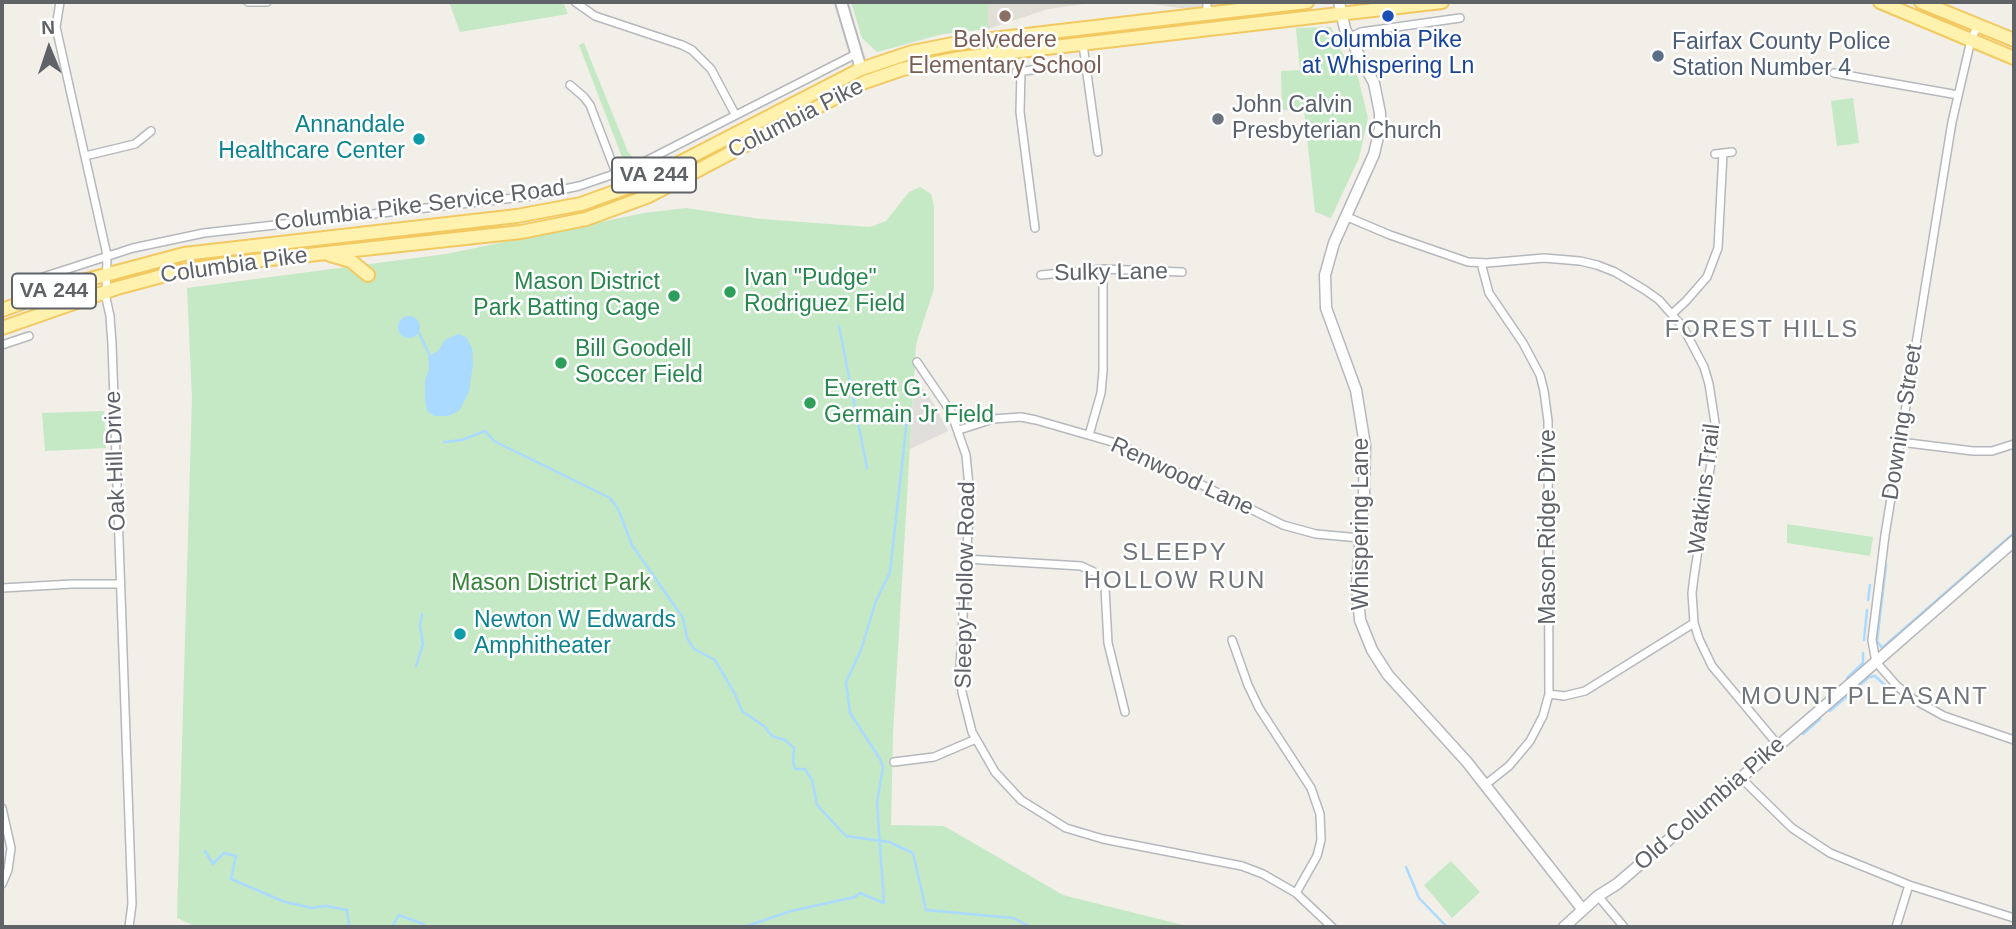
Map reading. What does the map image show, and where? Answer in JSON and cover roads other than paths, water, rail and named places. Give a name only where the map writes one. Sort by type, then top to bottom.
[{"type":"main road","points":[[841,2],[865,82]]},
{"type":"main road","name":"Columbia Pike","points":[[2,310],[162,259],[222,248],[517,216],[581,204],[642,182],[861,69],[912,52],[1207,7],[1307,2]]},
{"type":"main road","name":"Columbia Pike","points":[[2,328],[106,291],[196,268],[521,232],[614,211],[649,196],[865,82],[904,69],[1340,8],[1442,2]]},
{"type":"main road","points":[[1880,2],[2014,58]]},
{"type":"main road","points":[[1921,2],[2014,40]]},
{"type":"main road","points":[[320,254],[351,261],[368,275]]},
{"type":"street","name":"Oak Hill Drive","points":[[60,2],[56,27],[107,255],[106,291],[112,344],[132,904],[129,927]]},
{"type":"street","points":[[248,2],[267,2]]},
{"type":"street","points":[[575,2],[595,16],[692,50],[711,69],[735,114]]},
{"type":"street","name":"Whispering Lane","points":[[1340,8],[1349,38],[1376,91],[1380,128],[1374,154],[1328,259],[1325,292],[1330,323],[1353,381],[1362,421],[1365,470],[1360,538],[1360,620],[1372,650],[1388,675],[1485,785],[1583,910]]},
{"type":"street","points":[[1349,38],[1361,32],[1460,18]]},
{"type":"street","name":"Downing Street","points":[[1876,662],[1872,640],[1875,606],[1900,442],[1958,95],[1971,40],[1978,25]]},
{"type":"street","points":[[1083,45],[1098,152]]},
{"type":"street","name":"Columbia Pike Service Road","points":[[43,276],[107,255],[204,233],[531,196],[579,186],[632,168],[856,54]]},
{"type":"street","points":[[1035,228],[1020,112],[1018,71],[1087,63]]},
{"type":"street","points":[[1834,73],[1958,95]]},
{"type":"street","points":[[570,85],[590,105],[616,173]]},
{"type":"street","points":[[85,156],[135,144],[151,131]]},
{"type":"street","points":[[1672,314],[1707,277],[1718,248],[1719,153],[1732,152]]},
{"type":"street","name":"Watkins Trail","points":[[1346,216],[1452,257],[1481,263],[1544,258],[1589,263],[1630,280],[1672,314],[1687,334],[1704,367],[1715,423],[1693,577],[1694,623],[1712,666],[1778,745]]},
{"type":"street","name":"Mason Ridge Drive","points":[[1481,263],[1489,293],[1533,360],[1544,391],[1548,421],[1549,694],[1543,716],[1530,741],[1509,766],[1485,785]]},
{"type":"street","points":[[1089,435],[1101,393],[1104,370],[1102,269]]},
{"type":"street","name":"Sulky Lane","points":[[1041,275],[1102,269],[1182,272]]},
{"type":"street","points":[[2,345],[29,336]]},
{"type":"street","points":[[917,362],[941,395],[959,430]]},
{"type":"street","name":"Renwood Lane","points":[[959,430],[993,419],[1021,417],[1089,435],[1140,453],[1283,525],[1317,534],[1360,538]]},
{"type":"street","name":"Sleepy Hollow Road","points":[[959,430],[969,475],[960,667],[965,710],[976,739],[995,772],[1033,809],[1066,828],[1103,839],[1242,866],[1263,874],[1296,893],[1332,927]]},
{"type":"street","points":[[1900,442],[1973,452],[1992,451],[2014,444]]},
{"type":"street","name":"Old Columbia Pike","points":[[1564,927],[2014,541]]},
{"type":"street","points":[[966,559],[1081,566],[1096,573],[1105,588],[1108,643],[1125,712]]},
{"type":"street","points":[[2,588],[72,583],[120,584]]},
{"type":"street","points":[[1549,694],[1564,696],[1585,691],[1694,623]]},
{"type":"street","points":[[1232,640],[1259,708],[1311,788],[1320,814],[1321,840],[1317,856],[1296,893]]},
{"type":"street","points":[[1876,662],[1897,685],[1928,709],[2014,740]]},
{"type":"street","points":[[894,762],[934,757],[976,739]]},
{"type":"street","points":[[1740,777],[1769,808],[1810,842],[1852,864],[2014,918]]},
{"type":"street","points":[[2,808],[11,848],[8,870],[2,884]]},
{"type":"street","points":[[1895,927],[1909,885]]},
{"type":"street","points":[[1598,896],[1624,927]]},
{"type":"water","points":[[409,316],[417,319],[420,327],[417,335],[409,338],[401,335],[398,327],[401,319]]},
{"type":"water","points":[[458,334],[466,337],[472,348],[469,392],[459,411],[448,416],[435,416],[427,411],[425,401],[428,356],[438,351],[445,340]]},
{"type":"waterway","points":[[839,326],[867,468]]},
{"type":"waterway","points":[[419,333],[429,354]]},
{"type":"waterway","points":[[744,927],[791,911],[855,897],[860,893],[884,903],[877,803],[883,767],[850,713],[846,682],[861,650],[876,601],[890,572],[908,411]]},
{"type":"waterway","points":[[444,442],[462,440],[485,431],[494,441],[610,498],[618,509],[632,545],[683,618],[687,638],[694,649],[715,660],[742,711],[764,726],[772,736],[785,740],[794,748],[795,769],[805,769],[812,780],[817,805],[846,836],[889,842],[913,853],[926,910],[1013,918],[1031,927]]},
{"type":"waterway","points":[[1886,565],[1877,641],[1882,648],[2014,533]]},
{"type":"waterway","points":[[1868,600],[1870,585]]},
{"type":"waterway","points":[[1864,640],[1867,610]]},
{"type":"waterway","points":[[416,666],[423,644],[420,626],[422,614]]},
{"type":"waterway","points":[[1863,653],[1863,663]]},
{"type":"waterway","points":[[1847,678],[1862,664]]},
{"type":"waterway","points":[[1830,711],[1869,677],[1875,676],[1889,689]]},
{"type":"waterway","points":[[1803,734],[1820,719]]},
{"type":"waterway","points":[[205,851],[213,864],[224,853],[236,856],[231,879],[285,902],[312,908],[326,906],[347,910],[349,926],[352,927]]},
{"type":"waterway","points":[[1406,867],[1419,898],[1447,927]]},
{"type":"waterway","points":[[392,927],[399,915],[426,927]]},
{"type":"place","name":"Belvedere Elementary School","points":[[1005,16]]},
{"type":"place","name":"Columbia Pike at Whispering Ln","points":[[1388,16]]},
{"type":"place","name":"Fairfax County Police Station Number 4","points":[[1658,56]]},
{"type":"place","name":"John Calvin Presbyterian Church","points":[[1218,119]]},
{"type":"place","name":"Annandale Healthcare Center","points":[[419,139]]},
{"type":"place","name":"Ivan \"Pudge\" Rodriguez Field","points":[[730,292]]},
{"type":"place","name":"Mason District Park Batting Cage","points":[[674,296]]},
{"type":"place","name":"Bill Goodell Soccer Field","points":[[561,363]]},
{"type":"place","name":"Everett G. Germain Jr Field","points":[[810,403]]},
{"type":"place","name":"Newton W Edwards Amphitheater","points":[[460,634]]},
{"type":"district","name":"FOREST HILLS","points":[[1762,330]]},
{"type":"district","name":"SLEEPY HOLLOW RUN","points":[[1175,567]]},
{"type":"district","name":"MOUNT PLEASANT","points":[[1865,697]]},
{"type":"park label","name":"Mason District Park","points":[[551,584]]}]
